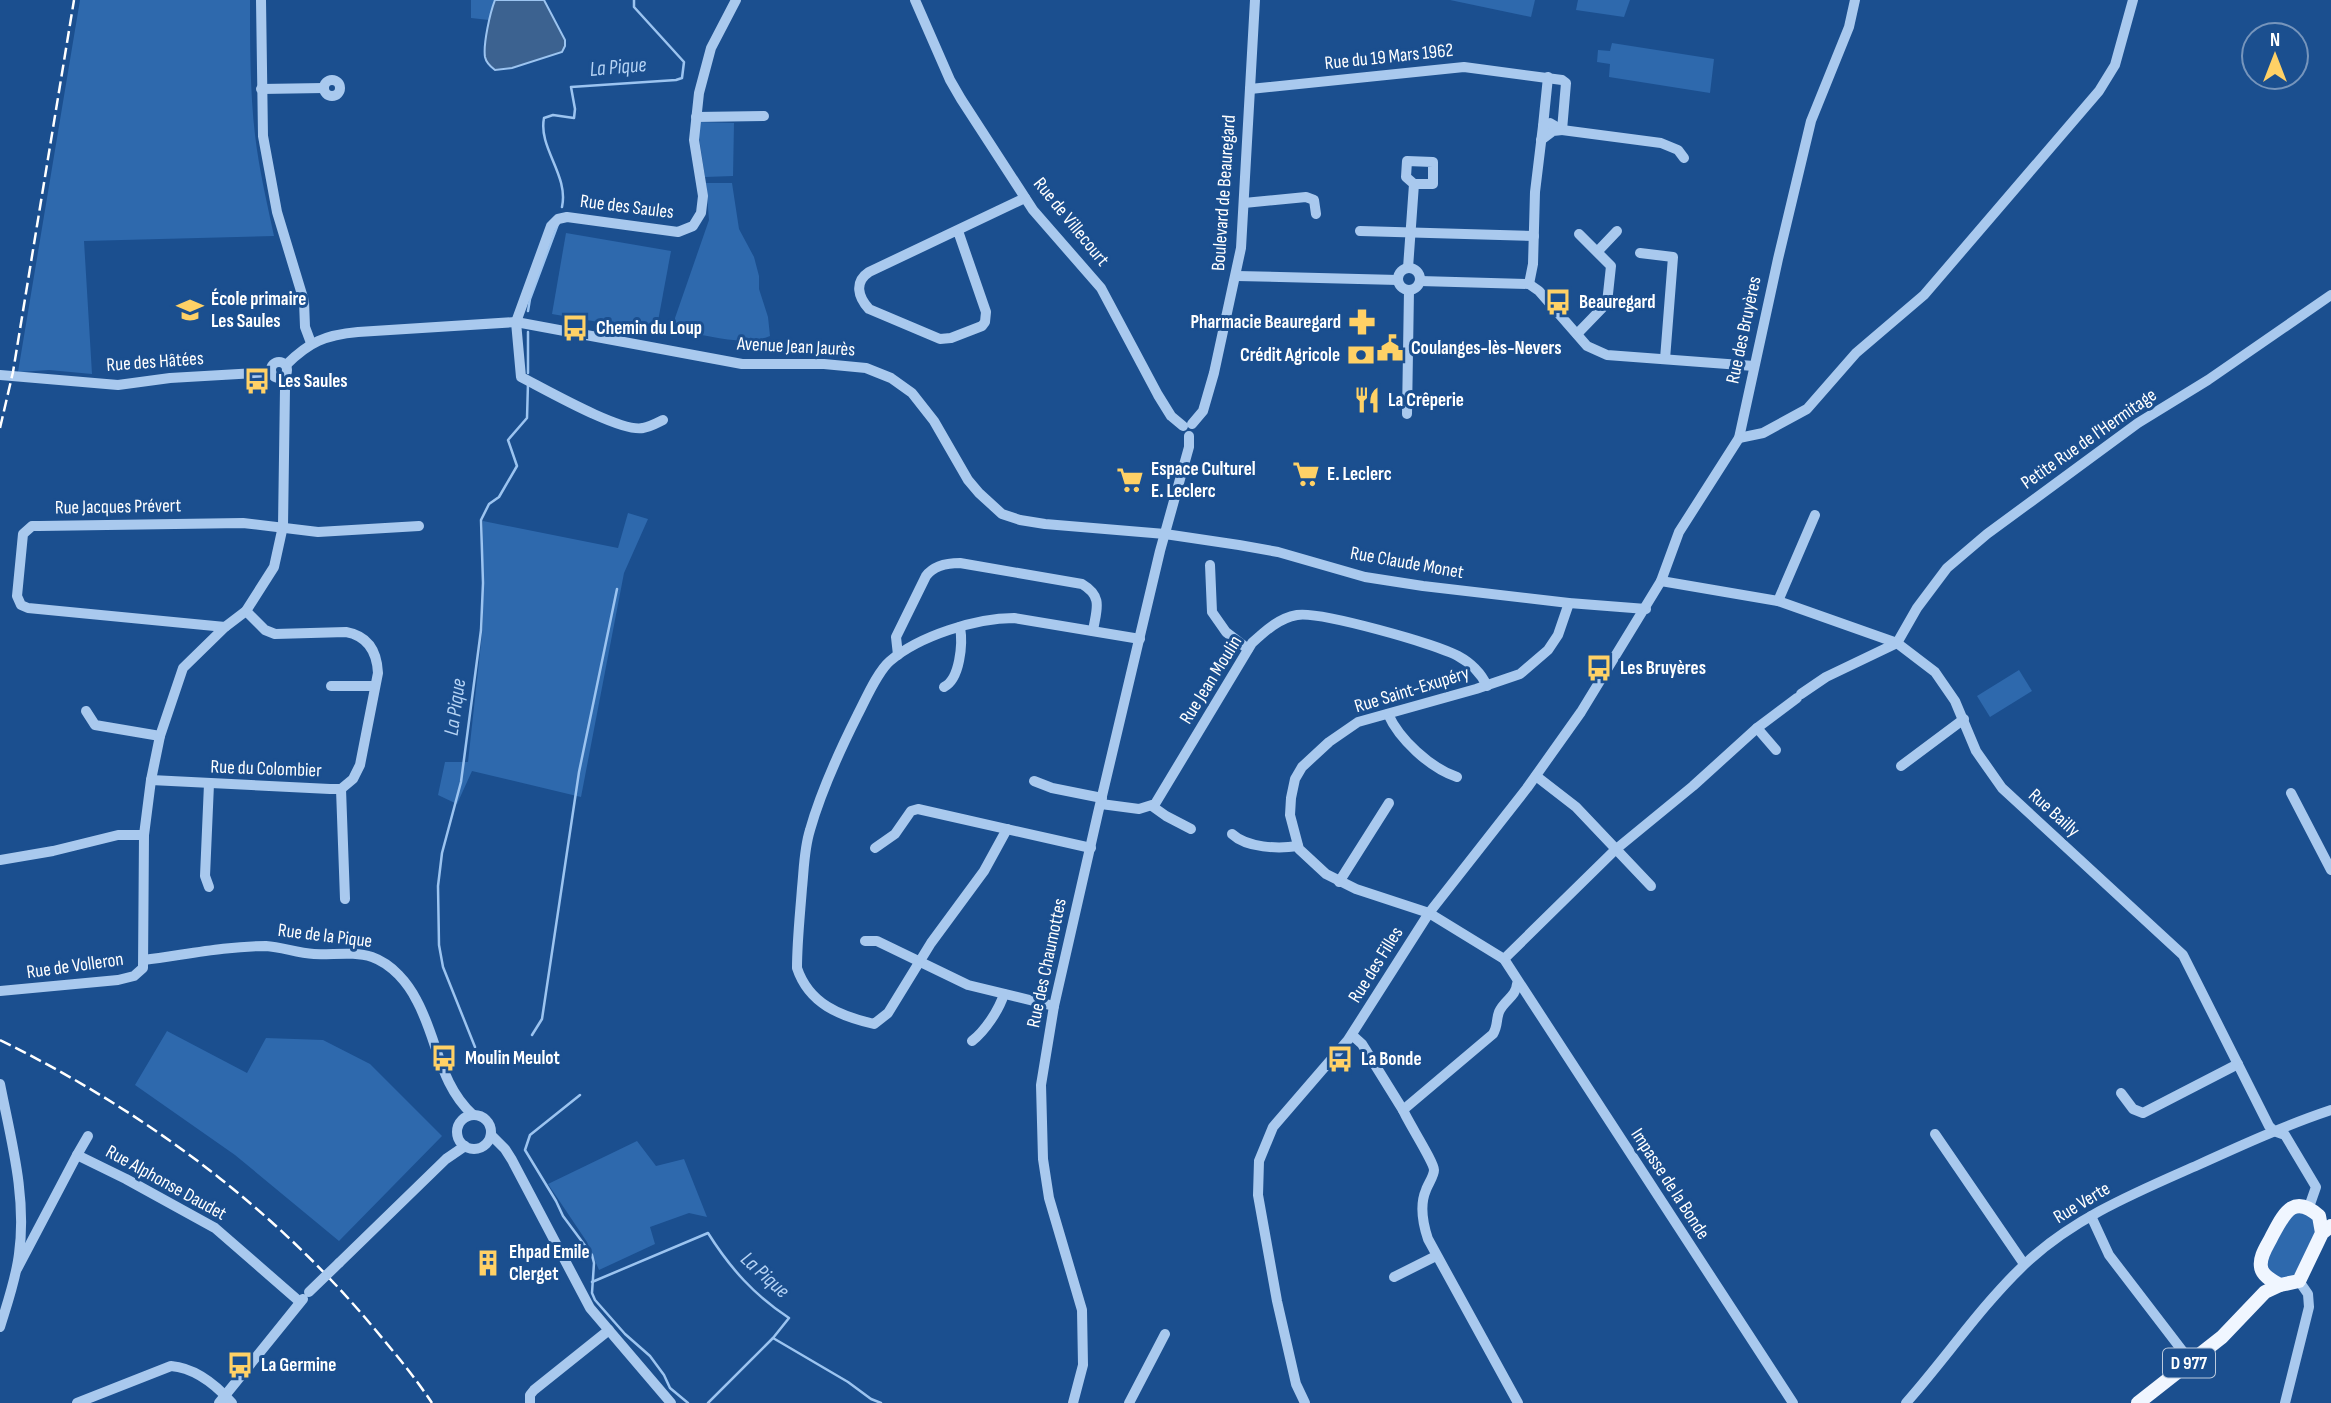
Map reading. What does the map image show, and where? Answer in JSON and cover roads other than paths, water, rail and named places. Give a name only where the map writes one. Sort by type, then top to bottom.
[{"type":"main road","points":[[2296,1206],[2320,1213],[2326,1229],[2299,1281],[2280,1285],[2266,1276],[2260,1268],[2262,1257],[2285,1212],[2296,1206]]},
{"type":"main road","name":"D 977","points":[[2239,1321],[2255,1287],[2260,1268]]},
{"type":"main road","name":"D 977","points":[[2138,1403],[2239,1321],[2265,1292],[2280,1285]]},
{"type":"street","points":[[261,0],[263,136],[276,212],[304,301],[305,327],[311,343]]},
{"type":"street","name":"Rue des Saules","points":[[516,322],[551,226],[558,219],[567,217],[678,232],[686,230],[697,221],[703,196],[694,140],[703,71],[711,48],[736,0]]},
{"type":"street","name":"Rue de Villecourt","points":[[915,0],[950,80],[1025,198],[1101,288],[1157,395],[1176,422],[1188,429]]},
{"type":"street","name":"Boulevard de Beauregard","points":[[1165,534],[1189,447],[1188,429],[1203,411],[1237,276],[1244,203],[1255,0]]},
{"type":"street","name":"Rue des Bruyères","points":[[1661,581],[1679,532],[1740,439],[1754,366],[1811,121],[1849,27],[1855,0]]},
{"type":"street","points":[[1740,439],[1763,433],[1807,409],[1856,353],[1924,295],[2099,91],[2115,65],[2133,0]]},
{"type":"street","name":"Rue du 19 Mars 1962","points":[[1250,89],[1464,67],[1548,77]]},
{"type":"street","points":[[1529,284],[1535,192],[1548,77],[1558,78],[1566,83],[1562,130]]},
{"type":"street","points":[[261,89],[324,88]]},
{"type":"street","points":[[696,117],[764,116]]},
{"type":"street","points":[[1543,126],[1550,123],[1562,130],[1661,143],[1671,146],[1684,158]]},
{"type":"street","points":[[1541,140],[1545,135],[1562,130]]},
{"type":"street","points":[[1408,268],[1414,184]]},
{"type":"street","points":[[1244,203],[1306,197],[1314,200],[1316,214]]},
{"type":"street","points":[[958,230],[986,312],[982,326],[951,338],[940,339],[869,309],[864,304],[858,288],[861,277],[958,230],[1025,198]]},
{"type":"street","points":[[1360,231],[1534,236]]},
{"type":"street","points":[[1598,251],[1617,231]]},
{"type":"street","points":[[1577,334],[1607,303],[1611,266],[1579,234]]},
{"type":"street","points":[[1640,253],[1673,257],[1665,359]]},
{"type":"street","points":[[1398,280],[1402,271],[1408,268],[1416,271],[1420,281]]},
{"type":"street","points":[[1237,276],[1398,280]]},
{"type":"street","points":[[1398,280],[1403,289],[1409,290],[1416,287],[1420,281]]},
{"type":"street","points":[[1420,281],[1529,284],[1539,291],[1593,349],[1607,355],[1754,366]]},
{"type":"street","points":[[1407,414],[1409,290]]},
{"type":"street","name":"Petite Rue de l'Hermitage","points":[[1897,643],[1917,608],[1947,568],[1987,534],[2138,424],[2208,380],[2331,295]]},
{"type":"street","points":[[516,322],[521,377],[618,423],[640,429],[663,420]]},
{"type":"street","name":"Avenue Jean Jaurès","points":[[286,365],[311,343],[333,335],[516,322],[742,364],[824,364],[866,368],[891,379],[912,393],[934,421],[968,480],[1002,514],[1045,524],[1165,534]]},
{"type":"street","points":[[144,960],[144,835],[160,736],[183,668],[225,627],[246,611],[274,567],[283,526],[283,377],[287,371],[286,365],[275,362],[271,366],[271,372],[275,377],[283,377]]},
{"type":"street","name":"Rue des Hâtées","points":[[0,375],[118,385],[271,372]]},
{"type":"street","points":[[1777,601],[1815,515]]},
{"type":"street","name":"Rue Jacques Prévert","points":[[225,627],[28,608],[21,605],[17,596],[23,534],[32,526],[243,523],[283,526]]},
{"type":"street","points":[[283,526],[318,532],[419,526]]},
{"type":"street","name":"Rue Claude Monet","points":[[1165,534],[1278,552],[1365,577],[1569,603],[1646,609]]},
{"type":"street","name":"Rue des Chaumottes","points":[[1073,1403],[1083,1365],[1082,1310],[1049,1198],[1040,1121],[1041,1084],[1054,1006],[1165,534]]},
{"type":"street","points":[[898,655],[896,637],[926,576],[929,571],[944,564],[960,563],[1083,584],[1096,594],[1098,602],[1093,631]]},
{"type":"street","points":[[1210,565],[1212,612],[1226,632],[1248,649]]},
{"type":"street","name":"Rue Bailly","points":[[1661,581],[1777,601],[1897,643],[1935,672],[1955,701],[1976,751],[2002,788],[2183,955],[2274,1131],[2285,1135],[2316,1187],[2320,1213]]},
{"type":"street","name":"Rue des Filles","points":[[1305,1403],[1296,1384],[1277,1301],[1258,1195],[1259,1161],[1273,1127],[1352,1035],[1429,913],[1536,776],[1581,712],[1661,581]]},
{"type":"street","name":"Rue Saint-Exupéry","points":[[1298,846],[1290,807],[1295,779],[1301,767],[1351,726],[1520,674],[1548,650],[1558,635],[1569,603]]},
{"type":"street","name":"Rue du Colombier","points":[[151,780],[341,789],[353,779],[360,765],[378,673],[377,661],[369,644],[364,639],[346,632],[275,634],[265,629],[246,611]]},
{"type":"street","name":"Rue Jean Moulin","points":[[1152,806],[1161,796],[1248,649],[1263,632],[1295,615],[1316,615],[1450,652],[1477,670],[1487,686]]},
{"type":"street","points":[[1007,829],[984,870],[931,943],[888,1013],[874,1024],[830,1010],[820,1004],[800,979],[797,968],[810,830],[841,748],[866,698],[888,663],[916,645],[978,621],[1014,618],[1140,639]]},
{"type":"street","points":[[944,687],[953,681],[955,674],[962,637],[960,628]]},
{"type":"street","points":[[1232,834],[1238,839],[1256,844],[1298,846],[1308,859],[1339,882],[1429,913],[1504,959],[1615,850],[1758,728],[1826,677],[1897,643]]},
{"type":"street","points":[[331,686],[375,686]]},
{"type":"street","points":[[86,711],[95,725],[160,736]]},
{"type":"street","points":[[1388,714],[1393,725],[1407,741],[1447,774],[1457,777]]},
{"type":"street","points":[[1901,766],[1964,719]]},
{"type":"street","points":[[1758,728],[1776,750]]},
{"type":"street","points":[[1536,776],[1576,807],[1651,886]]},
{"type":"street","points":[[1034,781],[1101,801],[1139,809],[1152,806],[1191,829]]},
{"type":"street","points":[[209,784],[205,876],[209,887]]},
{"type":"street","points":[[341,789],[345,899]]},
{"type":"street","points":[[2291,793],[2331,870]]},
{"type":"street","points":[[1339,882],[1389,803]]},
{"type":"street","points":[[875,848],[895,834],[908,814],[914,810],[1091,848]]},
{"type":"street","points":[[0,860],[53,851],[118,835],[144,835]]},
{"type":"street","points":[[865,941],[877,941],[968,985],[1054,1006]]},
{"type":"street","name":"Rue de la Pique","points":[[144,960],[267,946],[313,954],[361,954],[381,961],[397,973],[416,999],[445,1076],[458,1102],[461,1122]]},
{"type":"street","name":"Impasse de la Bonde","points":[[1504,959],[1517,984],[1793,1403]]},
{"type":"street","name":"Rue de Volleron","points":[[0,991],[118,980],[134,976],[143,968],[144,960]]},
{"type":"street","points":[[1404,1110],[1493,1034],[1500,1010],[1515,994],[1517,984]]},
{"type":"street","points":[[972,1041],[978,1036],[1004,994]]},
{"type":"street","points":[[1352,1035],[1362,1044],[1433,1162],[1434,1171],[1424,1194],[1422,1209],[1428,1240],[1518,1403]]},
{"type":"street","points":[[2121,1093],[2133,1109],[2143,1114],[2238,1064]]},
{"type":"street","points":[[0,1084],[20,1185],[21,1239],[17,1269],[0,1327]]},
{"type":"street","name":"Rue de la Pique","points":[[458,1102],[473,1115]]},
{"type":"street","name":"Rue Verte","points":[[1906,1403],[1973,1320],[2024,1264],[2066,1230],[2136,1192],[2274,1131],[2331,1110]]},
{"type":"street","points":[[446,1159],[461,1122],[473,1115],[487,1121],[491,1135],[512,1160],[582,1294],[671,1403]]},
{"type":"street","points":[[457,1134],[465,1146],[496,1150],[512,1160]]},
{"type":"street","points":[[1935,1134],[2024,1264]]},
{"type":"street","points":[[483,1147],[491,1135]]},
{"type":"street","points":[[77,1156],[88,1136]]},
{"type":"street","points":[[77,1403],[171,1366],[185,1368],[218,1388],[225,1400],[309,1292],[446,1159],[465,1146]]},
{"type":"street","name":"Rue Alphonse Daudet","points":[[17,1269],[77,1156],[215,1228],[300,1302]]},
{"type":"street","points":[[2091,1216],[2109,1255],[2191,1362]]},
{"type":"street","points":[[1394,1277],[1436,1256]]},
{"type":"street","points":[[2286,1403],[2309,1307],[2308,1294],[2299,1281]]},
{"type":"street","points":[[530,1403],[530,1395],[534,1390],[609,1330]]},
{"type":"street","points":[[1129,1403],[1165,1334]]},
{"type":"waterway","name":"La Pique","points":[[562,207],[561,184],[543,129],[544,118],[553,115],[574,118],[571,87],[682,78],[684,62],[634,7],[634,0]]},
{"type":"waterway","name":"La Pique","points":[[528,311],[558,224]]},
{"type":"waterway","name":"La Pique","points":[[528,332],[528,373]]},
{"type":"waterway","name":"La Pique","points":[[475,1047],[443,967],[439,945],[438,886],[442,853],[461,782],[481,630],[481,520],[489,504],[499,497],[517,466],[508,440],[527,418],[528,383]]},
{"type":"waterway","points":[[532,1035],[542,1019],[579,772],[617,589]]},
{"type":"waterway","name":"La Pique","points":[[580,1095],[530,1135],[525,1150],[563,1216],[592,1255],[592,1293],[595,1300],[625,1334],[650,1356],[670,1388],[688,1403]]},
{"type":"waterway","name":"La Pique","points":[[592,1282],[708,1233],[744,1280],[789,1318],[773,1338],[881,1403]]},
{"type":"waterway","name":"La Pique","points":[[708,1403],[773,1338]]},
{"type":"railway","points":[[0,428],[13,372],[74,0]]},
{"type":"railway","points":[[0,1040],[53,1067],[154,1129],[248,1201],[334,1283],[396,1355],[432,1403]]},
{"type":"place","name":"Beauregard","points":[[1558,302]]},
{"type":"place","name":"École primaire Les Saules","points":[[190,310]]},
{"type":"place","name":"Pharmacie Beauregard","points":[[1362,322]]},
{"type":"place","name":"Chemin du Loup","points":[[575,328]]},
{"type":"place","name":"Coulanges-lès-Nevers","points":[[1390,348]]},
{"type":"place","name":"Crédit Agricole","points":[[1361,355]]},
{"type":"place","name":"Les Saules","points":[[257,381]]},
{"type":"place","name":"La Crêperie","points":[[1367,400]]},
{"type":"place","name":"E. Leclerc","points":[[1306,474]]},
{"type":"place","name":"Espace Culturel E. Leclerc","points":[[1130,480]]},
{"type":"place","name":"Les Bruyères","points":[[1599,668]]},
{"type":"place","name":"Moulin Meulot","points":[[444,1058]]},
{"type":"place","name":"La Bonde","points":[[1340,1059]]},
{"type":"place","name":"Ehpad Emile Clerget","points":[[488,1263]]},
{"type":"place","name":"La Germine","points":[[240,1365]]}]
